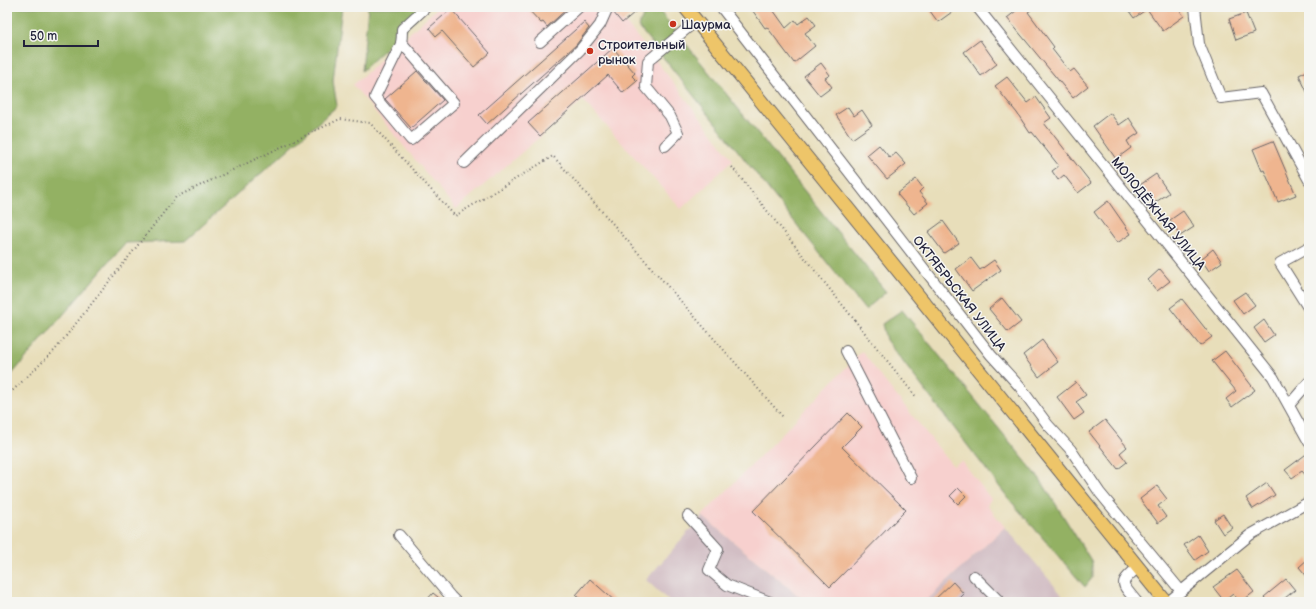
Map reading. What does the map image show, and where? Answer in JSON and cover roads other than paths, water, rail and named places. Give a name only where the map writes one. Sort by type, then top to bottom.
[{"type":"main road","points":[[685,7],[1167,602]]},
{"type":"street","points":[[401,42],[454,103],[411,140],[375,97],[401,42],[402,29],[426,7]]},
{"type":"street","points":[[540,42],[579,7]]},
{"type":"street","points":[[464,164],[580,50],[600,25],[605,10],[608,7]]},
{"type":"street","name":"ОКТЯБРЬСКАЯ УЛИЦА","points":[[721,7],[991,355],[1020,386],[1048,425],[1072,450],[1100,493],[1181,591]]},
{"type":"street","name":"МОЛОДЁЖНАЯ УЛИЦА","points":[[977,7],[1273,377],[1309,442]]},
{"type":"street","points":[[1195,7],[1199,44],[1220,98],[1261,93],[1309,180]]},
{"type":"street","points":[[665,146],[678,133],[670,116],[646,87],[648,61],[696,21]]},
{"type":"street","points":[[1309,247],[1280,263],[1309,309]]},
{"type":"street","points":[[846,351],[911,478]]},
{"type":"street","points":[[1289,405],[1309,382]]},
{"type":"street","points":[[1167,602],[1250,535],[1309,502]]},
{"type":"street","points":[[688,516],[718,549],[709,570],[727,585],[770,602]]},
{"type":"street","points":[[400,535],[456,602]]},
{"type":"street","points":[[1137,602],[1125,587],[1123,582],[1124,579],[1138,567]]},
{"type":"street","points":[[974,576],[1000,602]]},
{"type":"place","name":"Шаурма","points":[[673,24]]},
{"type":"place","name":"Строительный рынок","points":[[590,51]]}]
